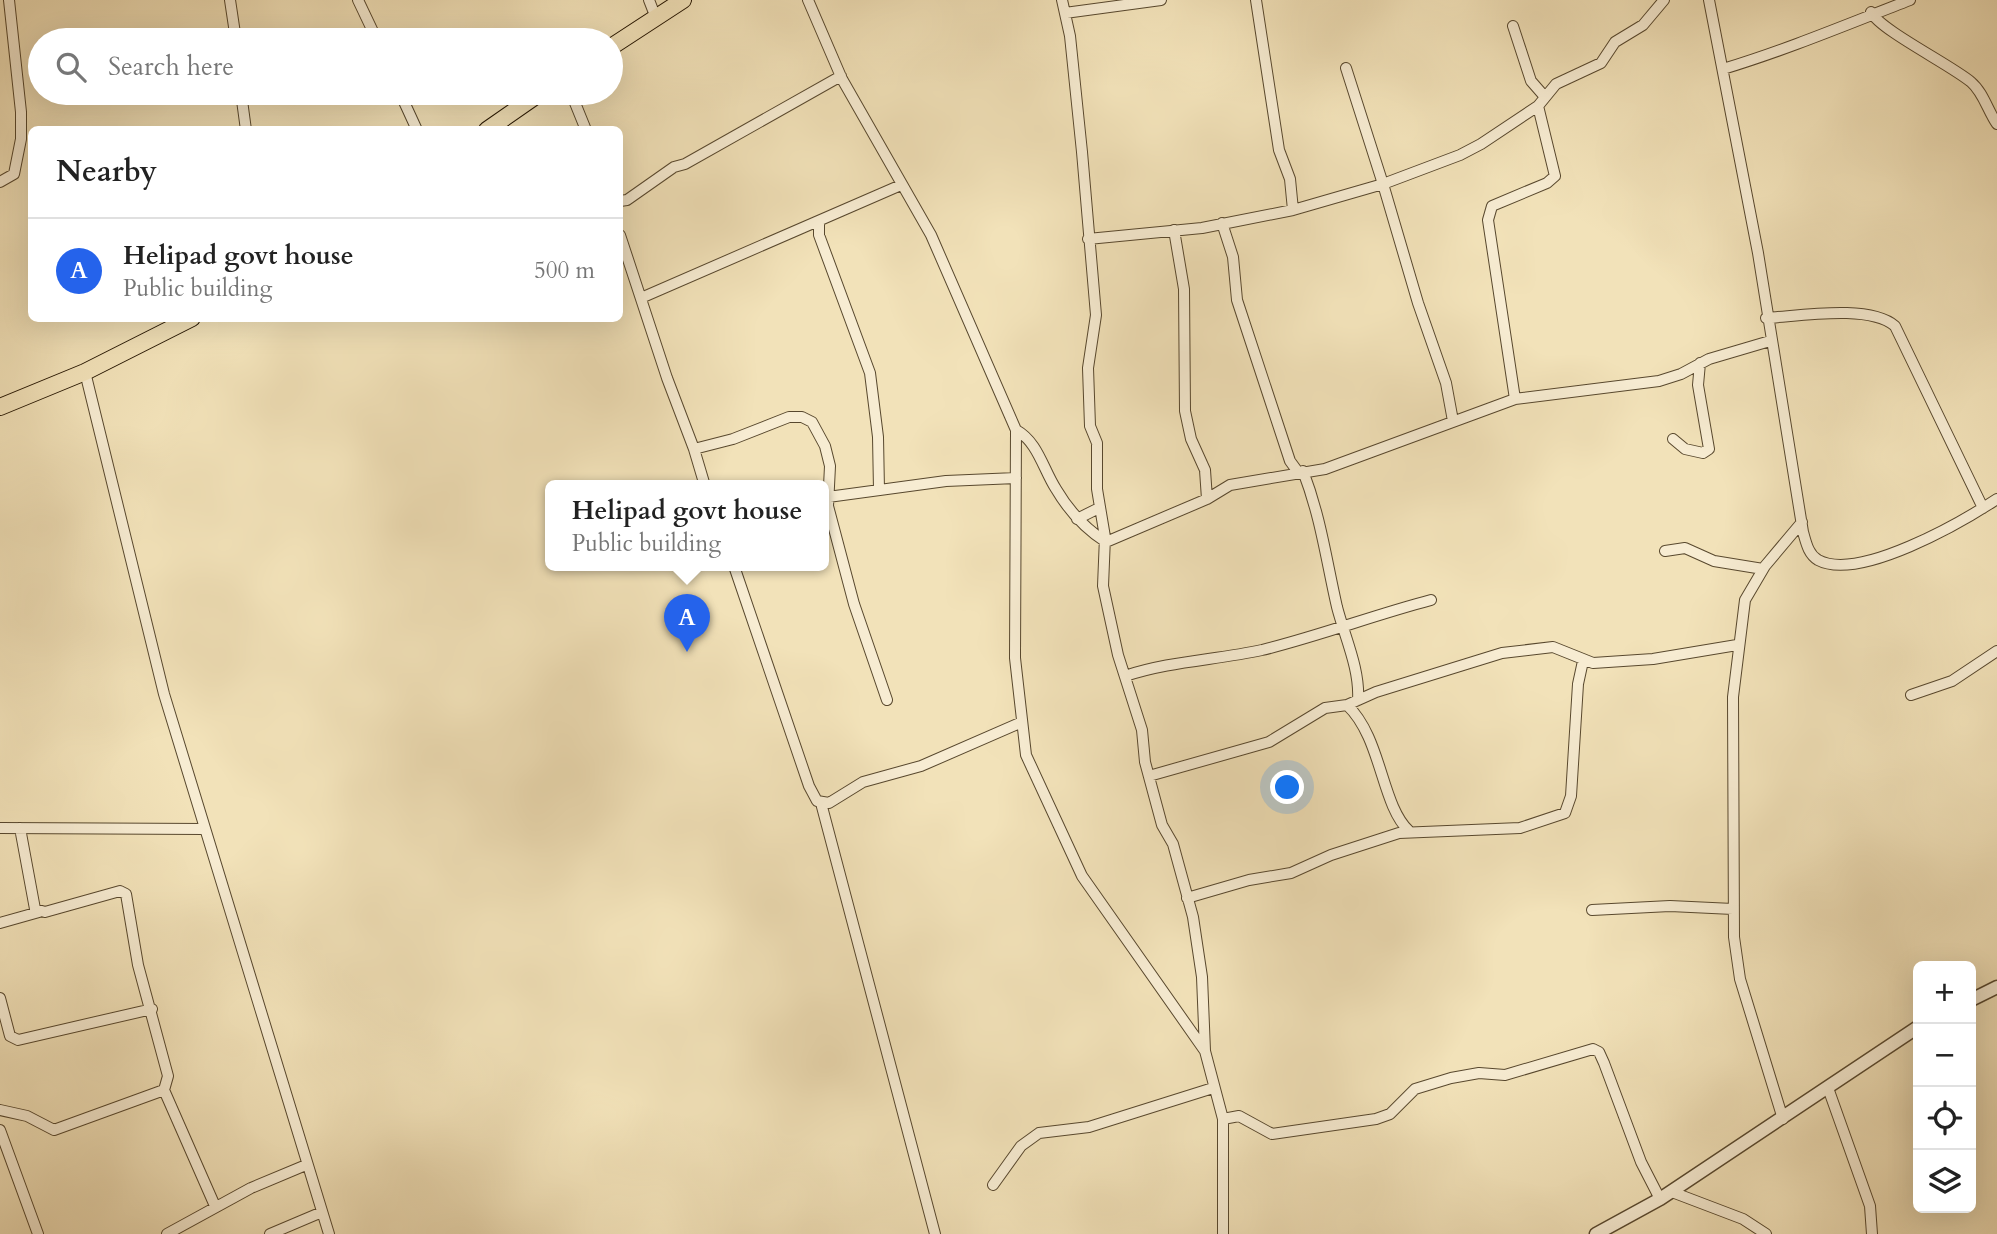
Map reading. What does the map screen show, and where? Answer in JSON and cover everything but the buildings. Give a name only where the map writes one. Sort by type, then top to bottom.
[{"type":"main road","points":[[623,39],[683,0]]},
{"type":"main road","points":[[493,126],[523,105]]},
{"type":"main road","points":[[0,407],[85,372],[184,322]]},
{"type":"street","points":[[0,182],[14,174],[21,139],[9,0]]},
{"type":"street","points":[[230,0],[234,28]]},
{"type":"street","points":[[358,0],[371,28]]},
{"type":"street","points":[[649,0],[656,18]]},
{"type":"street","points":[[808,0],[841,75],[955,287],[969,328],[1016,430],[1015,658],[1026,755],[1082,876],[1205,1051]]},
{"type":"street","points":[[1062,0],[1082,152],[1096,314],[1088,368],[1090,426],[1099,455],[1099,508],[1105,542],[1104,586],[1125,676],[1142,730],[1149,776],[1187,898],[1202,977],[1205,1051],[1223,1119],[1223,1234]]},
{"type":"street","points":[[1065,13],[1161,0]]},
{"type":"street","points":[[1256,0],[1279,150],[1290,179],[1293,209]]},
{"type":"street","points":[[1088,239],[1222,223],[1293,209],[1384,184],[1460,155],[1538,106],[1564,79],[1601,63],[1615,42],[1643,25],[1664,0]]},
{"type":"street","points":[[1709,0],[1758,253],[1766,318],[1808,547],[1815,558],[1839,563],[1875,558],[1909,547],[1997,499]]},
{"type":"street","points":[[1723,69],[1769,55],[1871,12],[1910,0]]},
{"type":"street","points":[[1871,12],[1882,26],[1919,46],[1972,82],[1997,124]]},
{"type":"street","points":[[1513,26],[1527,71],[1545,97]]},
{"type":"street","points":[[1346,68],[1384,184],[1418,303],[1446,383],[1453,421]]},
{"type":"street","points":[[623,201],[674,167],[685,164],[841,75]]},
{"type":"street","points":[[243,105],[246,126]]},
{"type":"street","points":[[406,105],[415,126]]},
{"type":"street","points":[[576,105],[584,126]]},
{"type":"street","points":[[1515,399],[1488,220],[1492,206],[1548,183],[1555,176],[1538,106]]},
{"type":"street","points":[[641,298],[901,185]]},
{"type":"street","points":[[819,221],[819,235],[870,373],[878,437],[879,490]]},
{"type":"street","points":[[1222,223],[1233,257],[1237,300],[1290,461],[1300,472],[1322,526],[1343,627],[1359,683],[1368,695]]},
{"type":"street","points":[[805,227],[819,235]]},
{"type":"street","points":[[1174,230],[1184,289],[1185,411],[1191,439],[1205,470],[1207,499]]},
{"type":"street","points":[[623,244],[703,480]]},
{"type":"street","points":[[1766,318],[1866,315],[1886,319],[1895,326],[1983,508]]},
{"type":"street","points":[[1105,542],[1207,499],[1230,485],[1325,469],[1515,399],[1633,386],[1681,374],[1700,363],[1770,341]]},
{"type":"street","points":[[1673,439],[1691,452],[1703,453],[1709,449],[1698,385],[1700,363]]},
{"type":"street","points":[[85,372],[164,694],[328,1234]]},
{"type":"street","points":[[1681,374],[1698,385]]},
{"type":"street","points":[[694,449],[733,439],[789,417],[802,417],[812,422],[825,446],[830,466],[829,482]]},
{"type":"street","points":[[1016,430],[1029,439],[1055,487],[1077,519],[1105,542]]},
{"type":"street","points":[[829,497],[946,481],[1016,478]]},
{"type":"street","points":[[829,501],[853,604],[887,700]]},
{"type":"street","points":[[1077,519],[1099,508]]},
{"type":"street","points":[[1783,1119],[1740,979],[1732,909],[1732,769],[1737,645],[1745,600],[1763,569],[1802,523]]},
{"type":"street","points":[[1665,551],[1685,548],[1714,561],[1763,569]]},
{"type":"street","points":[[736,571],[808,786],[821,803],[935,1234]]},
{"type":"street","points":[[1125,676],[1161,664],[1241,654],[1432,600]]},
{"type":"street","points":[[1149,776],[1269,742],[1325,708],[1354,702],[1368,695],[1508,652],[1561,648],[1583,661],[1593,663],[1653,659],[1737,645]]},
{"type":"street","points":[[1911,695],[1952,681],[1997,651]]},
{"type":"street","points":[[1187,898],[1249,880],[1291,873],[1331,855],[1395,834],[1409,831],[1520,828],[1565,813],[1572,796],[1578,684],[1583,661]]},
{"type":"street","points":[[1359,683],[1354,702],[1357,715],[1382,769],[1399,822],[1409,831]]},
{"type":"street","points":[[821,803],[829,803],[863,782],[921,766],[1022,722]]},
{"type":"street","points":[[1395,834],[1399,822]]},
{"type":"street","points":[[0,828],[205,829]]},
{"type":"street","points":[[20,828],[31,900],[39,912]]},
{"type":"street","points":[[0,923],[125,892],[138,965],[168,1076],[164,1090],[215,1206]]},
{"type":"street","points":[[1592,910],[1670,906],[1732,909]]},
{"type":"street","points":[[1976,998],[1997,987]]},
{"type":"street","points":[[0,998],[10,1036],[18,1040],[152,1009]]},
{"type":"street","points":[[1596,1234],[1666,1196],[1913,1030]]},
{"type":"street","points":[[1223,1119],[1239,1116],[1272,1134],[1376,1119],[1390,1114],[1415,1089],[1479,1073],[1504,1075],[1593,1049],[1599,1052],[1604,1063],[1641,1163],[1666,1196],[1744,1219],[1766,1234]]},
{"type":"street","points":[[993,1185],[1021,1146],[1039,1133],[1089,1127],[1213,1088]]},
{"type":"street","points":[[1828,1088],[1870,1206],[1872,1234]]},
{"type":"street","points":[[1,1112],[27,1116],[54,1130],[164,1090]]},
{"type":"street","points":[[0,1130],[38,1234]]},
{"type":"street","points":[[167,1234],[215,1206],[306,1165]]},
{"type":"street","points":[[270,1234],[322,1212]]},
{"type":"place","name":"Helipad govt house","points":[[687,652]]}]
